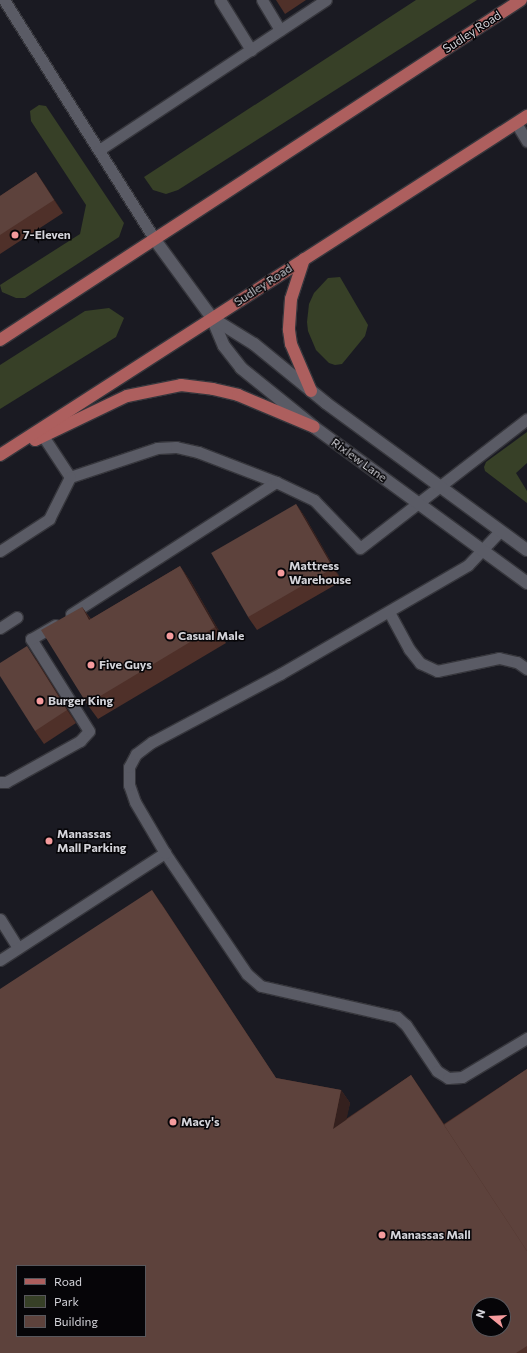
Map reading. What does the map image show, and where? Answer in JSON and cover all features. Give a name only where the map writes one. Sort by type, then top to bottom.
[{"type":"main road","name":"Sudley Road","points":[[0,340],[156,240],[521,0]]},
{"type":"main road","name":"Sudley Road","points":[[41,433],[212,318],[527,116]]},
{"type":"main road","points":[[304,259],[290,299],[289,330],[291,344],[311,391]]},
{"type":"main road","points":[[0,456],[41,433],[127,396],[181,385],[213,389],[238,395],[314,427]]},
{"type":"street","name":"Rixlew Lane","points":[[156,240],[212,318],[222,343],[241,368],[314,427],[527,583]]},
{"type":"street","name":"Rixlew Lane","points":[[212,318],[254,344],[311,391],[439,487],[527,550]]},
{"type":"lane","points":[[4,0],[156,240]]},
{"type":"lane","points":[[220,0],[251,50]]},
{"type":"lane","points":[[262,0],[280,30]]},
{"type":"lane","points":[[99,150],[326,0]]},
{"type":"lane","points":[[516,123],[527,141]]},
{"type":"lane","points":[[0,551],[49,519],[70,477],[157,448],[176,447],[198,452],[276,482],[314,500],[360,548],[527,419]]},
{"type":"lane","points":[[41,433],[70,477]]},
{"type":"lane","points":[[0,782],[6,782],[80,741],[89,731],[31,639],[276,482]]},
{"type":"lane","points":[[500,531],[483,551],[468,565],[389,612],[152,742],[136,754],[129,767],[129,785],[135,802],[166,852],[247,974],[261,986],[397,1017],[406,1025],[437,1071],[448,1078],[462,1077],[527,1038]]},
{"type":"lane","points":[[389,612],[409,649],[420,663],[437,671],[499,658],[517,662],[527,669]]},
{"type":"lane","points":[[0,628],[17,616]]},
{"type":"lane","points":[[0,960],[166,852]]},
{"type":"lane","points":[[0,919],[18,948]]},
{"type":"green space","points":[[416,0],[477,0],[178,190],[166,194],[153,190],[144,177]]},
{"type":"green space","points":[[39,105],[46,106],[124,223],[119,237],[25,298],[16,298],[2,292],[0,285],[80,234],[86,205],[31,121],[30,111]]},
{"type":"green space","points":[[340,277],[368,325],[365,336],[342,364],[335,365],[329,363],[316,350],[308,331],[307,322],[309,304],[314,293],[328,278]]},
{"type":"green space","points":[[109,308],[124,318],[116,337],[0,409],[0,365],[85,311]]},
{"type":"green space","points":[[527,432],[527,463],[516,473],[527,491],[527,503],[485,471],[484,467],[486,462]]},
{"type":"building","points":[[36,172],[54,200],[0,235],[0,196]]},
{"type":"building","name":"Mattress Warehouse","points":[[296,504],[333,568],[248,617],[211,553]]},
{"type":"building","points":[[180,566],[215,627],[87,704],[41,630],[82,607],[89,620]]},
{"type":"building","name":"Burger King","points":[[27,646],[67,710],[35,731],[0,676],[0,663]]},
{"type":"building","points":[[152,890],[276,1078],[341,1090],[333,1129],[411,1075],[527,1251],[527,1346],[516,1353],[0,1353],[0,989]]},
{"type":"building","points":[[527,1069],[527,1251],[444,1125]]},
{"type":"place","name":"7-Eleven","points":[[15,235]]},
{"type":"place","name":"Mattress Warehouse","points":[[281,573]]},
{"type":"place","name":"Casual Male","points":[[170,636]]},
{"type":"place","name":"Five Guys","points":[[91,665]]},
{"type":"place","name":"Burger King","points":[[40,701]]},
{"type":"place","name":"Manassas Mall Parking","points":[[49,841]]},
{"type":"place","name":"Macy's","points":[[173,1122]]},
{"type":"place","name":"Manassas Mall","points":[[382,1235]]}]
